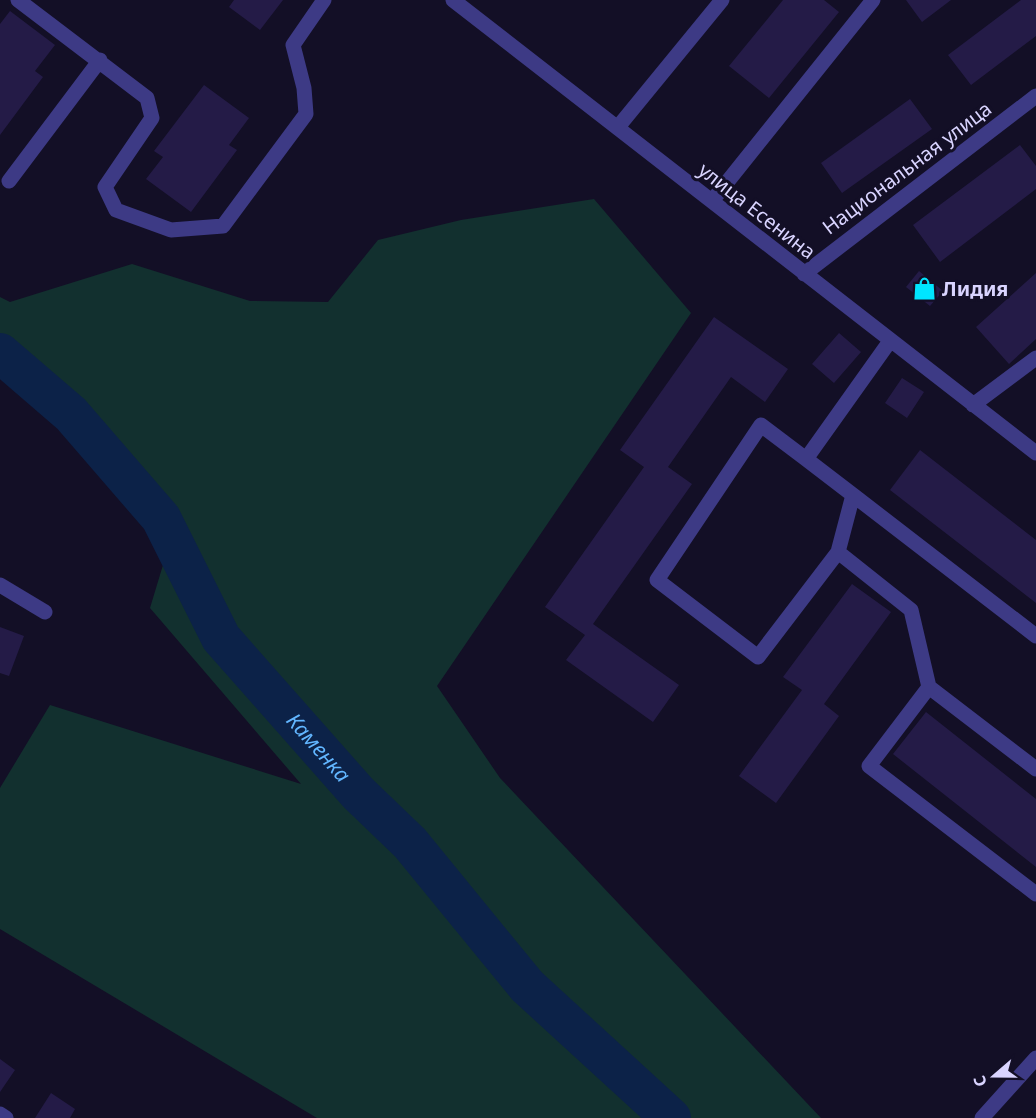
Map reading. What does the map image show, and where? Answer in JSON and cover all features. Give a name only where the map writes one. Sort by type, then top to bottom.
[{"type":"street","points":[[18,0],[100,60],[147,98],[152,118],[105,187],[116,210],[171,230],[223,226],[306,114],[304,88],[293,45],[324,0]]},
{"type":"street","name":"улица Есенина","points":[[453,0],[1036,453]]},
{"type":"street","points":[[618,127],[722,0]]},
{"type":"street","points":[[712,201],[865,3]]},
{"type":"street","points":[[9,181],[100,60]]},
{"type":"street","name":"Национальная улица","points":[[804,274],[1036,96]]},
{"type":"street","points":[[807,459],[890,341]]},
{"type":"street","points":[[973,405],[1036,358]]},
{"type":"street","points":[[853,495],[838,552],[758,657],[657,580],[761,425],[807,459],[1036,636]]},
{"type":"street","points":[[838,552],[911,610],[929,687],[1036,769]]},
{"type":"street","points":[[0,585],[45,612]]},
{"type":"street","points":[[929,687],[869,766],[1036,894]]},
{"type":"street","points":[[982,1118],[1036,1058]]},
{"type":"street","points":[[0,1114],[6,1118]]},
{"type":"green space","points":[[594,199],[691,313],[437,686],[500,778],[821,1118],[317,1118],[0,929],[0,788],[50,705],[301,784],[150,608],[179,512],[0,333],[0,297],[10,302],[132,264],[250,301],[328,302],[378,240],[461,220]]},
{"type":"building","points":[[234,0],[283,0],[260,30],[229,7]]},
{"type":"building","points":[[783,0],[824,0],[839,12],[769,98],[729,66]]},
{"type":"building","points":[[906,0],[951,0],[922,22]]},
{"type":"building","points":[[1021,0],[1036,0],[1036,36],[971,85],[948,55]]},
{"type":"building","points":[[10,11],[55,45],[35,71],[43,77],[0,135],[0,24]]},
{"type":"building","points":[[204,85],[249,118],[229,145],[237,150],[191,212],[146,179],[163,157],[154,151]]},
{"type":"building","points":[[910,99],[932,129],[842,193],[821,163]]},
{"type":"building","points":[[1020,145],[1036,166],[1036,189],[940,262],[913,225]]},
{"type":"building","name":"Лидия","points":[[919,271],[943,291],[930,306],[906,287]]},
{"type":"building","points":[[1036,273],[1036,339],[1009,364],[976,327]]},
{"type":"building","points":[[714,317],[788,369],[765,402],[731,377],[668,467],[692,484],[593,624],[679,685],[653,722],[566,660],[585,635],[545,607],[644,467],[620,450]]},
{"type":"building","points":[[839,333],[861,352],[834,383],[812,364]]},
{"type":"building","points":[[902,378],[924,392],[907,418],[885,403]]},
{"type":"building","points":[[920,450],[1036,540],[1036,603],[890,490]]},
{"type":"building","points":[[852,584],[891,612],[824,704],[839,716],[776,803],[739,776],[802,690],[783,677]]},
{"type":"building","points":[[0,627],[24,636],[9,676],[0,673]]},
{"type":"building","points":[[926,712],[1036,799],[1036,867],[893,754]]},
{"type":"building","points":[[0,1059],[15,1070],[0,1092]]},
{"type":"building","points":[[51,1093],[75,1109],[70,1118],[35,1118]]},
{"type":"waterway","name":"Каменка","points":[[0,353],[71,414],[161,518],[221,638],[358,793],[410,843],[527,986],[671,1118]]},
{"type":"place","name":"Лидия","points":[[924,289]]}]
